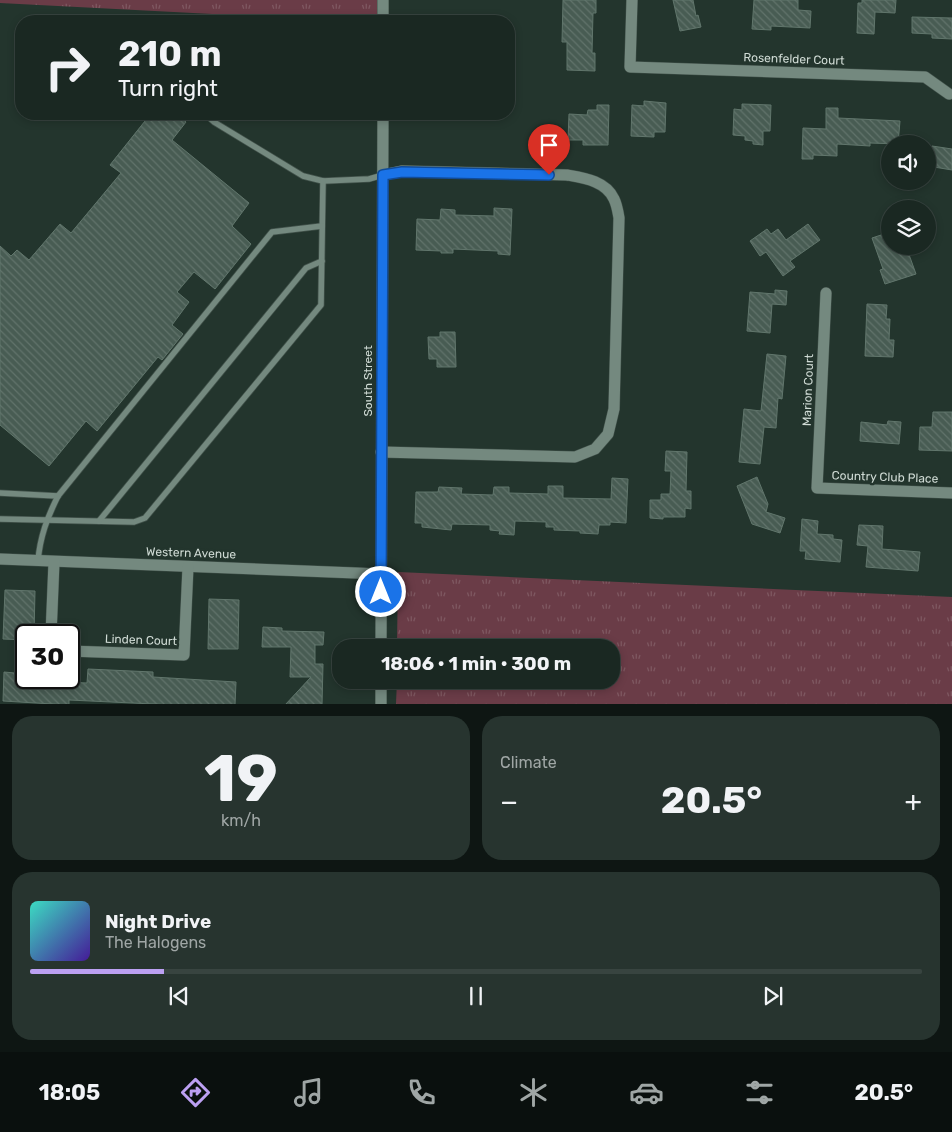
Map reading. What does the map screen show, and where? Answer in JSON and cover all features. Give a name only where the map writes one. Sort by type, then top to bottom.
[{"type":"street","points":[[383,0],[383,15]]},
{"type":"street","name":"Rosenfelder Court","points":[[632,0],[630,66],[633,67],[925,77],[949,94]]},
{"type":"street","name":"South Street","points":[[381,639],[383,120]]},
{"type":"street","points":[[381,452],[575,457],[595,449],[608,434],[614,408],[619,218],[614,198],[605,188],[587,178],[567,175],[402,172],[383,175]]},
{"type":"street","name":"Marion Court","points":[[817,488],[826,293]]},
{"type":"street","name":"Country Club Place","points":[[817,488],[952,493]]},
{"type":"street","name":"Western Avenue","points":[[0,559],[381,574]]},
{"type":"street","points":[[51,624],[54,562]]},
{"type":"street","name":"Linden Court","points":[[80,651],[184,655],[188,567]]},
{"type":"street","points":[[381,689],[381,704]]},
{"type":"lane","points":[[212,120],[303,176],[323,181],[369,178],[383,175]]},
{"type":"lane","points":[[0,519],[134,522],[145,518],[321,305],[323,181]]},
{"type":"lane","points":[[38,561],[39,543],[46,520],[58,496],[272,232],[322,226]]},
{"type":"lane","points":[[99,521],[306,268],[322,261]]},
{"type":"lane","points":[[0,493],[58,496]]},
{"type":"green space","points":[[0,0],[377,0],[377,15],[230,15],[0,3]]},
{"type":"green space","points":[[398,572],[952,597],[952,704],[396,704],[397,689],[620,689],[620,639],[397,639]]},
{"type":"building","points":[[563,0],[596,0],[596,13],[593,13],[592,53],[595,53],[595,71],[567,70],[567,42],[562,42]]},
{"type":"building","points":[[673,0],[693,0],[696,16],[698,15],[701,27],[680,31]]},
{"type":"building","points":[[754,0],[798,0],[798,10],[811,11],[810,28],[771,26],[771,30],[752,29]]},
{"type":"building","points":[[862,0],[896,0],[895,13],[875,12],[874,34],[857,33],[858,3],[862,3]]},
{"type":"building","points":[[912,17],[952,18],[952,39],[932,38],[932,34],[912,33]]},
{"type":"building","points":[[644,101],[666,103],[665,132],[654,132],[654,137],[631,136],[632,105],[644,106]]},
{"type":"building","points":[[742,104],[771,105],[770,131],[763,131],[763,145],[753,144],[753,141],[745,140],[745,136],[733,135],[734,109],[742,110]]},
{"type":"building","points":[[597,105],[609,105],[608,145],[583,145],[583,140],[568,140],[569,114],[587,115],[588,110],[597,110]]},
{"type":"building","points":[[826,108],[838,108],[838,118],[900,121],[899,135],[881,135],[881,143],[870,143],[870,146],[837,144],[837,156],[813,155],[813,159],[802,159],[803,128],[826,129]]},
{"type":"building","points":[[184,120],[186,122],[172,140],[249,203],[232,226],[251,244],[215,289],[194,272],[177,292],[189,302],[172,325],[183,334],[162,360],[158,357],[97,431],[86,421],[49,466],[0,425],[0,246],[11,256],[17,250],[29,260],[60,224],[71,233],[121,173],[110,165],[145,121]]},
{"type":"building","points":[[936,147],[952,149],[952,170],[936,167]]},
{"type":"building","points":[[494,208],[512,209],[510,255],[498,254],[498,251],[453,249],[453,253],[441,253],[441,251],[416,250],[417,219],[440,220],[441,209],[455,210],[455,215],[494,216]]},
{"type":"building","points":[[808,224],[820,240],[790,261],[795,267],[783,276],[766,252],[760,256],[750,241],[767,229],[771,234],[778,229],[786,240]]},
{"type":"building","points":[[881,235],[881,255],[909,255],[916,274],[885,284],[880,270],[883,269],[872,238]]},
{"type":"building","points":[[775,290],[787,291],[786,305],[772,304],[770,333],[747,331],[750,292],[775,294]]},
{"type":"building","points":[[867,304],[887,305],[886,319],[890,319],[889,340],[894,340],[893,357],[865,356]]},
{"type":"building","points":[[440,332],[455,332],[456,367],[437,367],[437,359],[429,359],[428,337],[440,337]]},
{"type":"building","points":[[767,354],[786,356],[782,399],[778,398],[776,428],[764,427],[760,464],[739,462],[744,409],[761,411]]},
{"type":"building","points":[[933,412],[952,412],[952,451],[919,450],[920,427],[932,427]]},
{"type":"building","points":[[888,421],[901,422],[899,444],[860,441],[861,422],[887,425]]},
{"type":"building","points":[[666,451],[687,452],[686,491],[691,491],[691,509],[685,508],[685,517],[650,518],[650,500],[661,500],[661,494],[670,494],[671,471],[665,471]]},
{"type":"building","points":[[757,477],[768,504],[766,512],[785,518],[780,533],[752,524],[737,486]]},
{"type":"building","points":[[612,478],[628,479],[626,523],[610,522],[610,525],[599,525],[598,534],[554,530],[554,527],[546,527],[546,522],[515,521],[514,535],[499,534],[500,531],[490,530],[490,525],[452,524],[451,530],[422,527],[422,523],[415,523],[416,492],[438,492],[439,487],[462,488],[461,494],[493,495],[494,487],[509,487],[509,493],[548,494],[548,486],[563,486],[563,498],[611,499]]},
{"type":"building","points":[[802,519],[818,521],[817,534],[833,535],[833,539],[842,540],[840,562],[805,559],[806,551],[800,551]]},
{"type":"building","points":[[859,525],[883,526],[882,549],[920,552],[918,571],[866,567],[868,546],[857,545]]},
{"type":"building","points":[[5,590],[35,591],[34,624],[15,624],[15,640],[3,639]]},
{"type":"building","points":[[209,599],[239,600],[238,649],[208,649]]},
{"type":"building","points":[[263,627],[282,628],[282,631],[324,632],[323,645],[315,645],[315,664],[323,664],[322,704],[286,704],[311,677],[290,677],[291,647],[262,647]]},
{"type":"building","points":[[88,669],[153,672],[153,677],[236,682],[235,704],[153,704],[69,700],[69,704],[52,704],[3,701],[4,672],[15,673],[15,689],[80,689],[80,683],[87,683]]},
{"type":"route","points":[[381,592],[383,175],[402,172],[549,175]]}]
